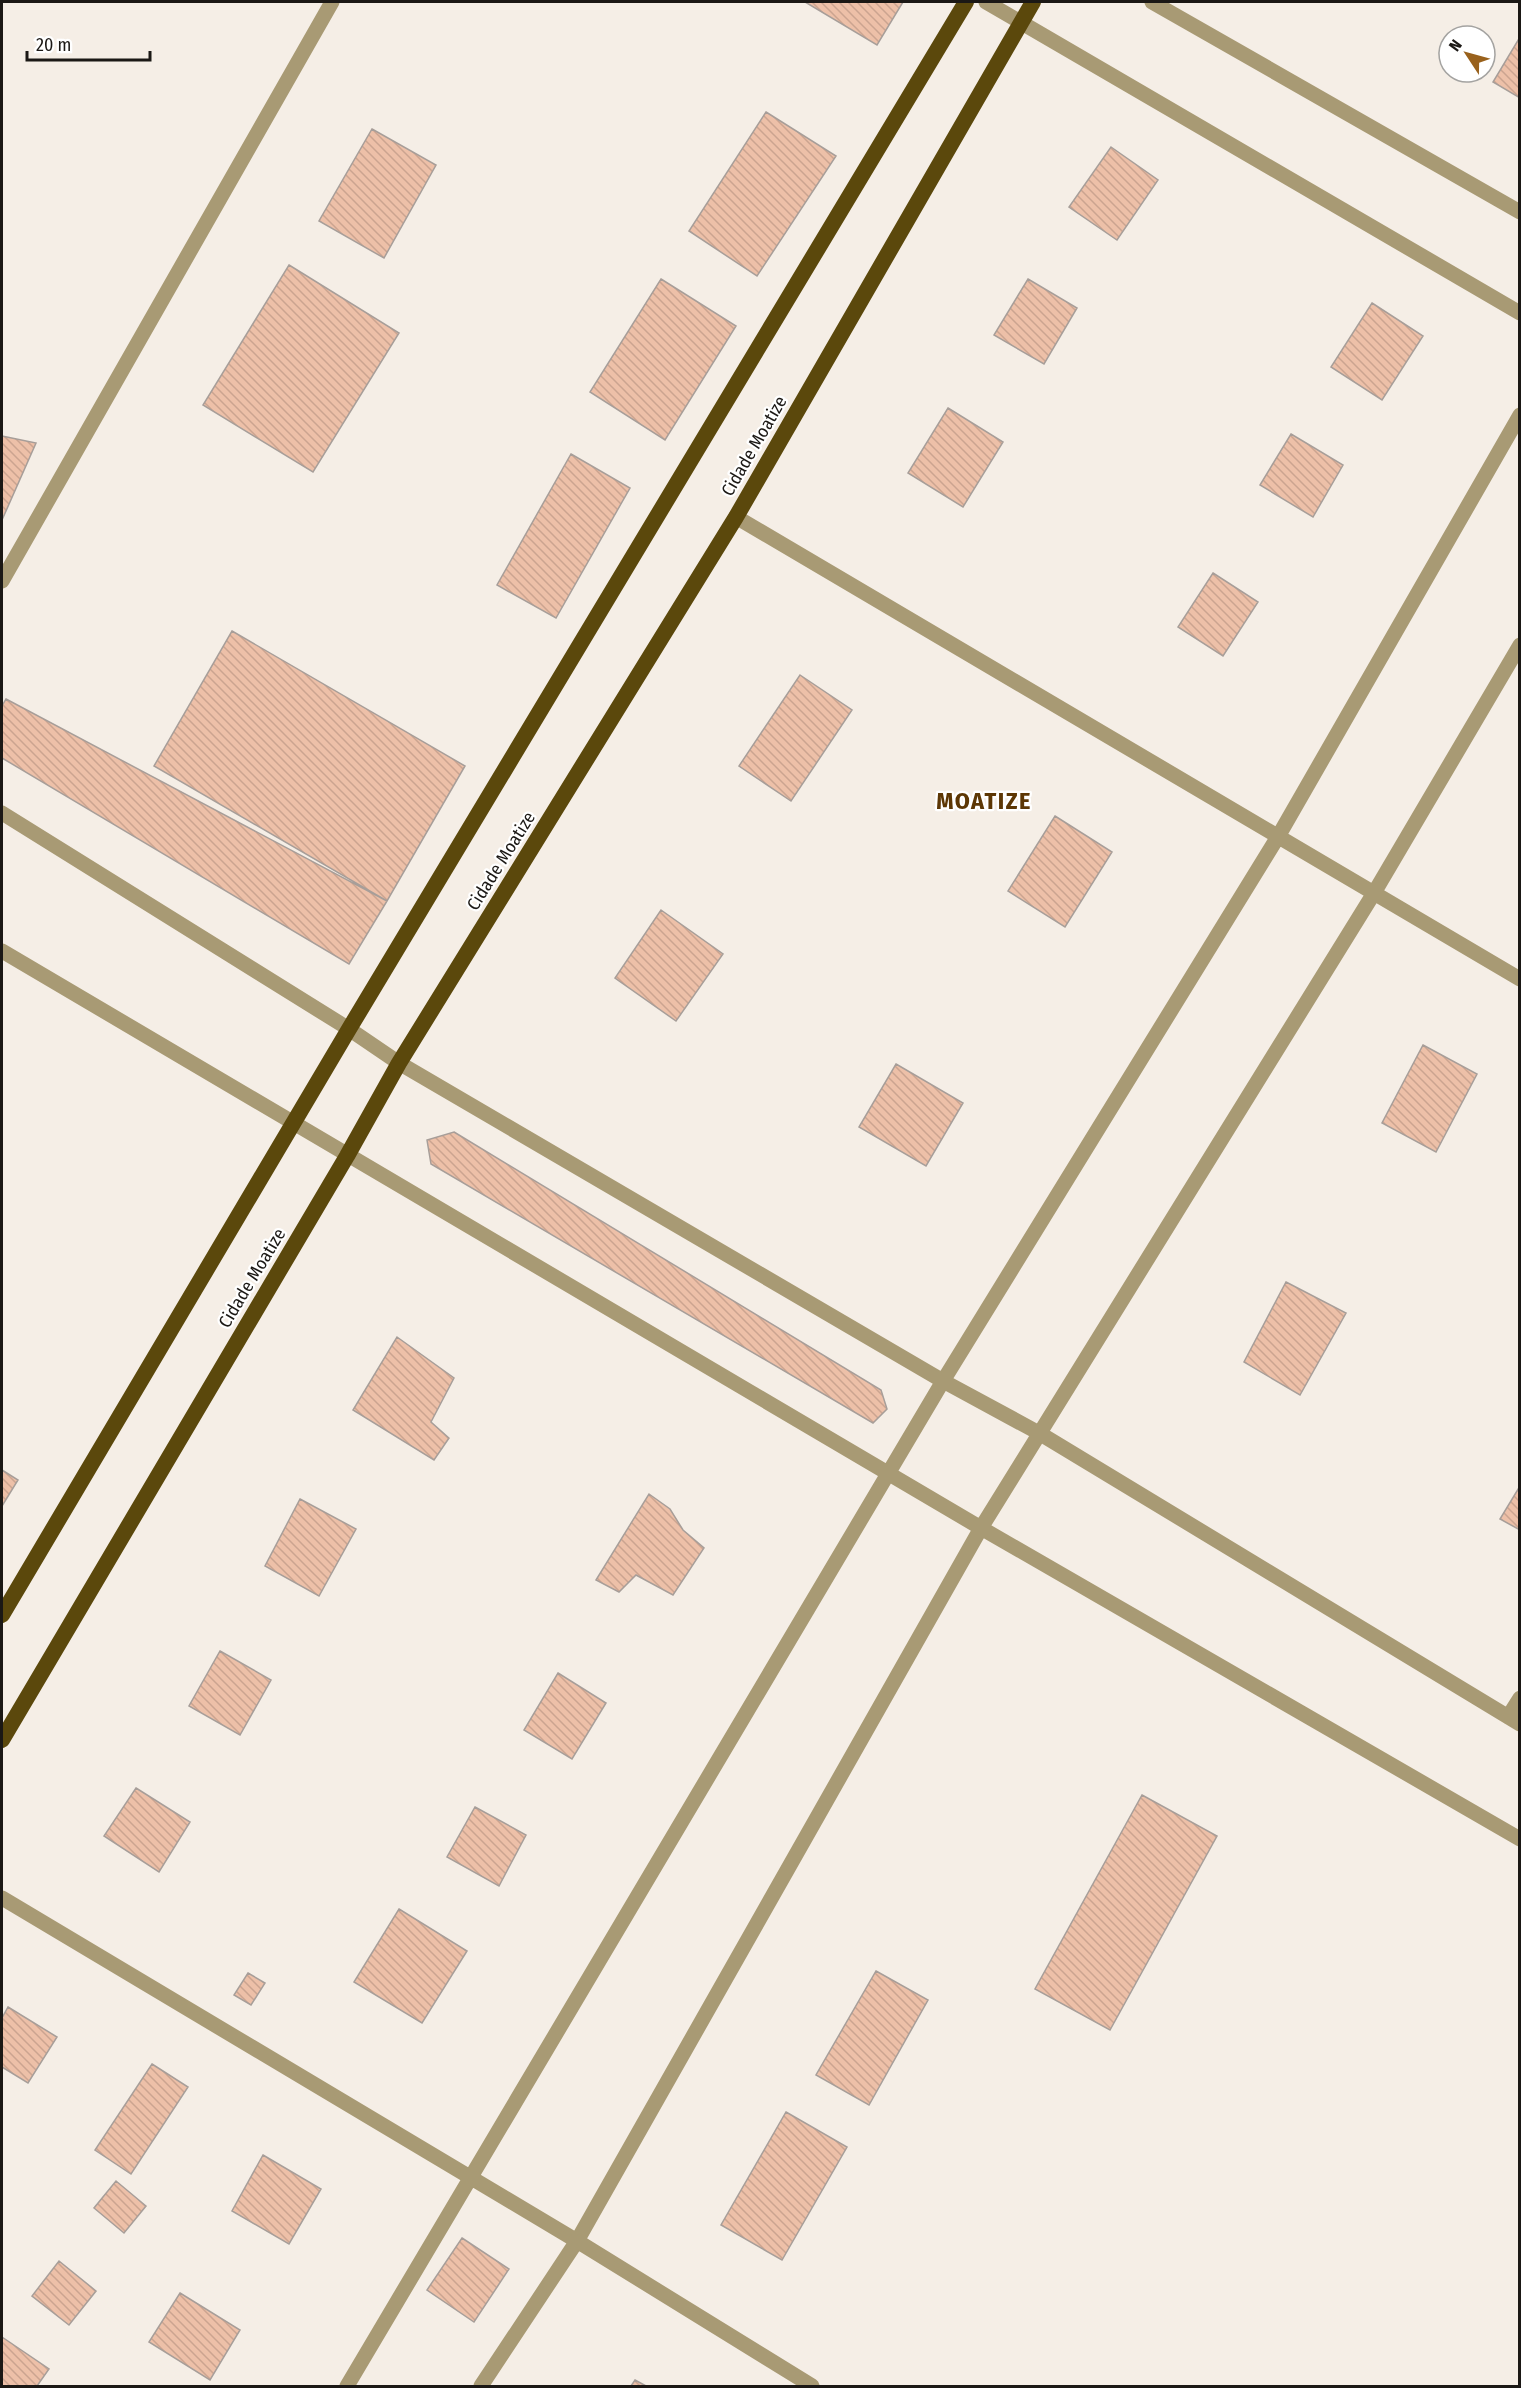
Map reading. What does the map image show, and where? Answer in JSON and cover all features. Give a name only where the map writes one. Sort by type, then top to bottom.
[{"type":"highway","points":[[2,1615],[349,1029],[966,2]]},
{"type":"highway","name":"Cidade Moatize","points":[[2,1740],[347,1156],[399,1063],[736,516],[1033,2]]},
{"type":"street","points":[[2,581],[332,2]]},
{"type":"street","points":[[986,2],[1520,313]]},
{"type":"street","points":[[1152,2],[1520,212]]},
{"type":"street","points":[[347,2386],[944,1382],[1279,835],[1520,415]]},
{"type":"street","points":[[736,516],[1520,979]]},
{"type":"street","points":[[481,2386],[577,2241],[981,1528],[1374,894],[1520,645]]},
{"type":"street","points":[[2,813],[349,1029],[399,1063],[944,1382],[1039,1433],[1514,1720],[1520,1698]]},
{"type":"street","points":[[2,951],[981,1528],[1520,1839]]},
{"type":"street","points":[[2,1898],[577,2241],[812,2386]]},
{"type":"building","points":[[805,2],[903,2],[877,45]]},
{"type":"building","points":[[1520,37],[1520,98],[1496,84],[1497,75]]},
{"type":"building","points":[[766,112],[836,156],[757,276],[689,231]]},
{"type":"building","points":[[372,129],[436,165],[384,258],[319,221]]},
{"type":"building","points":[[1111,147],[1158,180],[1117,240],[1069,207]]},
{"type":"building","points":[[289,265],[399,333],[313,472],[203,405]]},
{"type":"building","points":[[661,279],[736,326],[665,440],[590,392]]},
{"type":"building","points":[[1028,279],[1077,308],[1044,364],[994,335]]},
{"type":"building","points":[[1372,303],[1423,336],[1382,400],[1331,367]]},
{"type":"building","points":[[948,408],[1003,442],[963,507],[908,473]]},
{"type":"building","points":[[1291,434],[1343,465],[1313,517],[1260,485]]},
{"type":"building","points":[[2,436],[36,443],[2,520]]},
{"type":"building","points":[[571,454],[630,488],[556,618],[497,585]]},
{"type":"building","points":[[1213,573],[1258,602],[1223,656],[1178,627]]},
{"type":"building","points":[[232,631],[465,766],[387,901],[154,766]]},
{"type":"building","points":[[800,675],[852,710],[791,801],[739,766]]},
{"type":"building","points":[[6,699],[387,901],[349,964],[2,758],[2,706]]},
{"type":"building","points":[[1055,816],[1112,852],[1065,927],[1008,891]]},
{"type":"building","points":[[661,910],[723,954],[676,1021],[615,978]]},
{"type":"building","points":[[1423,1045],[1477,1074],[1436,1152],[1382,1123]]},
{"type":"building","points":[[896,1064],[963,1103],[926,1166],[859,1127]]},
{"type":"building","points":[[454,1132],[881,1390],[887,1409],[873,1423],[431,1164],[427,1140]]},
{"type":"building","points":[[1286,1282],[1346,1313],[1300,1395],[1244,1362]]},
{"type":"building","points":[[397,1337],[454,1378],[431,1422],[449,1438],[434,1460],[353,1410]]},
{"type":"building","points":[[2,1470],[18,1480],[2,1506]]},
{"type":"building","points":[[1520,1486],[1520,1530],[1500,1519]]},
{"type":"building","points":[[649,1494],[670,1509],[683,1530],[704,1548],[673,1595],[636,1575],[619,1592],[596,1580]]},
{"type":"building","points":[[300,1499],[356,1529],[319,1596],[265,1566]]},
{"type":"building","points":[[220,1651],[271,1680],[240,1735],[189,1706]]},
{"type":"building","points":[[558,1673],[606,1703],[572,1759],[524,1730]]},
{"type":"building","points":[[136,1788],[190,1822],[159,1872],[104,1836]]},
{"type":"building","points":[[1142,1795],[1217,1836],[1110,2030],[1035,1989]]},
{"type":"building","points":[[475,1807],[526,1835],[499,1886],[447,1857]]},
{"type":"building","points":[[399,1909],[467,1951],[422,2023],[354,1982]]},
{"type":"building","points":[[876,1971],[928,2000],[869,2105],[816,2075]]},
{"type":"building","points":[[248,1973],[265,1983],[251,2005],[234,1995]]},
{"type":"building","points":[[8,2007],[57,2037],[28,2083],[2,2067],[2,2018]]},
{"type":"building","points":[[152,2064],[188,2087],[131,2174],[95,2150]]},
{"type":"building","points":[[152,2064],[188,2087],[131,2174],[95,2150]]},
{"type":"building","points":[[786,2112],[847,2147],[782,2260],[721,2225]]},
{"type":"building","points":[[263,2155],[321,2189],[289,2244],[232,2211]]},
{"type":"building","points":[[116,2181],[146,2206],[124,2233],[94,2208]]},
{"type":"building","points":[[462,2238],[509,2269],[474,2322],[427,2290]]},
{"type":"building","points":[[59,2261],[96,2291],[69,2325],[32,2296]]},
{"type":"building","points":[[180,2293],[240,2330],[210,2380],[149,2342]]},
{"type":"building","points":[[2,2337],[49,2369],[37,2386],[2,2386]]},
{"type":"building","points":[[635,2380],[646,2386],[631,2386]]},
{"type":"district","name":"MOATIZE","points":[[984,801]]}]
